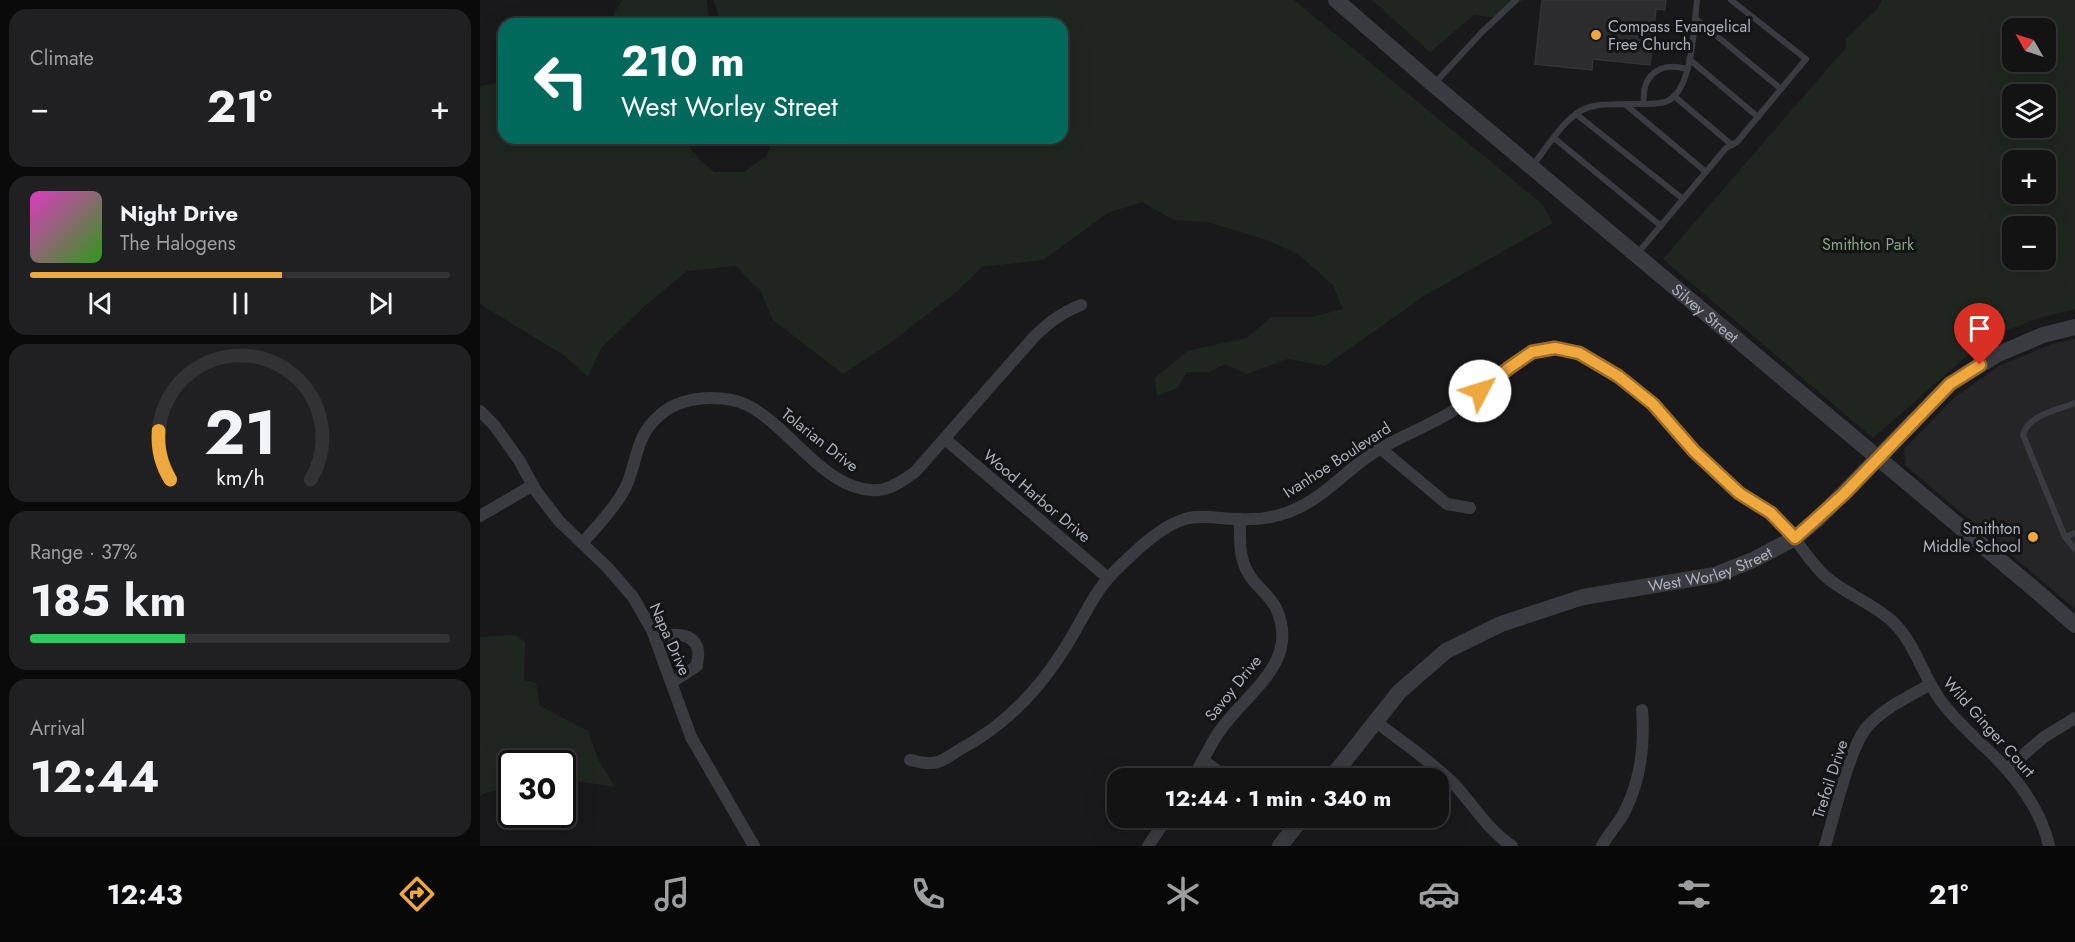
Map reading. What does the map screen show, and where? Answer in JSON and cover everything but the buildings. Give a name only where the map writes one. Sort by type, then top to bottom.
[{"type":"street","name":"Silvey Street","points":[[1336,0],[2075,625]]},
{"type":"street","name":"Tolarian Drive","points":[[583,542],[602,521],[627,485],[635,452],[645,430],[660,414],[679,404],[699,398],[726,398],[746,405],[763,415],[843,483],[863,490],[880,490],[899,483],[915,472],[1045,327],[1063,313],[1081,305]]},
{"type":"street","name":"West Worley Street","points":[[1340,768],[1399,692],[1446,651],[1501,624],[1583,597],[1715,575],[1753,560],[1795,538],[1819,518],[1950,384],[1996,355],[2043,335],[2075,327]]},
{"type":"street","name":"Ivanhoe Boulevard","points":[[910,760],[936,764],[994,728],[1021,705],[1066,648],[1096,594],[1108,578],[1129,557],[1171,525],[1187,518],[1274,517],[1297,509],[1320,495],[1350,468],[1380,448],[1437,421],[1465,403],[1532,352],[1555,348],[1579,353],[1618,376],[1653,404],[1694,451],[1739,493],[1771,513],[1795,538]]},
{"type":"street","name":"Napa Drive","points":[[480,411],[494,425],[519,460],[533,485],[560,521],[583,542],[633,597],[655,638],[691,737],[754,846]]},
{"type":"street","name":"Wood Harbor Drive","points":[[945,439],[1108,578]]},
{"type":"street","points":[[1380,448],[1447,504],[1470,508]]},
{"type":"street","points":[[480,516],[533,485]]},
{"type":"street","name":"Savoy Drive","points":[[1199,768],[1217,735],[1267,677],[1282,651],[1283,627],[1274,605],[1250,578],[1240,556],[1240,519]]},
{"type":"street","name":"Wild Ginger Court","points":[[1795,538],[1822,573],[1841,589],[1881,611],[1897,625],[1911,644],[1929,685],[1962,726],[2007,769],[2027,794],[2046,833],[2049,846]]},
{"type":"street","points":[[655,638],[675,633],[691,638],[698,649],[697,666],[672,682]]},
{"type":"street","name":"Trefoil Drive","points":[[1825,846],[1855,749],[1866,728],[1885,711],[1929,685]]},
{"type":"street","points":[[1602,846],[1624,812],[1636,782],[1642,760],[1644,736],[1641,710]]},
{"type":"street","points":[[2007,769],[2044,737],[2075,718]]},
{"type":"street","points":[[1375,721],[1439,770],[1489,826],[1512,846]]},
{"type":"street","points":[[1204,761],[1213,768]]},
{"type":"street","points":[[1148,846],[1160,828]]},
{"type":"street","points":[[1280,846],[1294,828]]},
{"type":"lane","points":[[1434,85],[1481,33],[1516,0]]},
{"type":"lane","points":[[1532,166],[1576,114],[1596,105],[1664,102],[1674,96],[1683,85],[1687,69],[1697,0]]},
{"type":"lane","points":[[1637,255],[1726,148],[1737,142],[1806,59],[1731,0]]},
{"type":"lane","points":[[1695,18],[1781,89]]},
{"type":"lane","points":[[1689,59],[1758,117]]},
{"type":"lane","points":[[1644,104],[1643,89],[1646,82],[1657,71],[1670,65],[1687,69]]},
{"type":"lane","points":[[1674,96],[1732,145]]},
{"type":"lane","points":[[1625,104],[1706,172]]},
{"type":"lane","points":[[1576,114],[1683,200]]},
{"type":"lane","points":[[1554,138],[1661,226]]},
{"type":"lane","points":[[2075,403],[2032,420],[2025,427],[2024,435],[2065,537],[2075,549]]},
{"type":"lane","points":[[2065,537],[2075,533]]},
{"type":"shaded area","name":"Smithton Middle School","points":[[2075,339],[2075,609],[1905,465],[1904,449],[1955,397],[1999,366],[2052,344]]},
{"type":"green space","points":[[622,0],[707,0],[709,18],[612,18]]},
{"type":"green space","points":[[714,0],[1294,0],[1541,203],[1553,223],[1424,296],[1325,366],[1288,359],[1247,374],[1225,364],[1209,372],[1187,372],[1177,388],[1157,396],[1155,378],[1187,351],[1246,338],[1272,317],[1311,317],[1343,309],[1333,285],[1298,254],[1270,241],[1208,222],[1174,220],[1142,202],[1108,213],[1043,260],[982,267],[955,293],[886,346],[843,374],[773,320],[761,292],[736,266],[687,271],[646,305],[601,348],[588,377],[565,356],[480,304],[480,86],[498,83],[498,144],[687,144],[701,161],[715,172],[744,172],[766,156],[771,144],[1068,144],[1068,18],[719,18]]},
{"type":"green space","points":[[1372,0],[1523,0],[1497,18],[1474,15],[1430,52]]},
{"type":"green space","name":"Smithton Park","points":[[1882,0],[2075,0],[2075,309],[2015,327],[1983,342],[1873,438],[1663,259],[1845,50],[1846,39],[1878,8]]},
{"type":"green space","points":[[515,635],[525,642],[524,680],[536,683],[540,706],[588,731],[598,759],[615,787],[576,781],[576,750],[498,750],[498,790],[480,796],[480,637]]},
{"type":"place","name":"Compass Evangelical Free Church","points":[[1596,35]]},
{"type":"place","name":"Smithton Middle School","points":[[2033,537]]},
{"type":"route","points":[[1480,391],[1532,352],[1555,348],[1579,353],[1618,376],[1653,404],[1694,451],[1739,493],[1771,513],[1795,538],[1844,494],[1950,384],[1980,365]]}]
